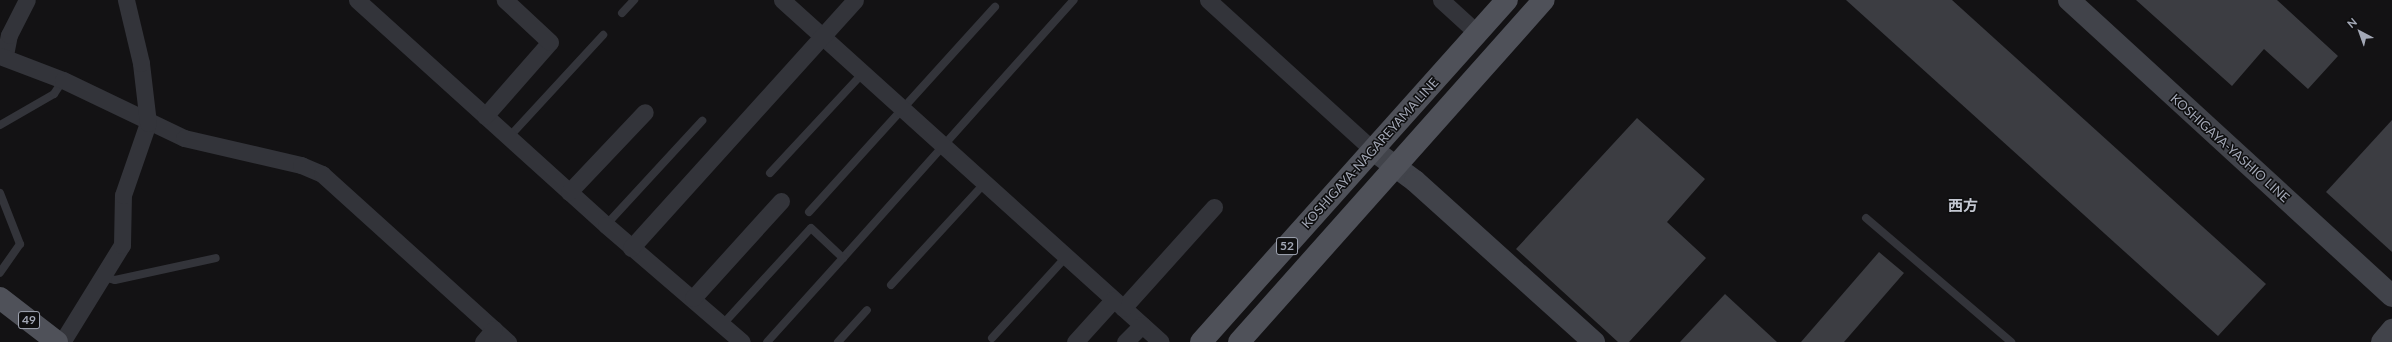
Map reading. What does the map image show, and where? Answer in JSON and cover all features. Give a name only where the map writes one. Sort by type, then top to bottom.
[{"type":"main road","name":"KOSHIGAYA-NAGAREYAMA LINE","points":[[1201,342],[1507,0]]},
{"type":"main road","name":"KOSHIGAYA-NAGAREYAMA LINE","points":[[1239,342],[1393,165],[1544,0]]},
{"type":"main road","name":"KOSHIGAYA-YASHIO LINE","points":[[2069,0],[2392,296]]},
{"type":"main road","points":[[1373,150],[1393,165],[1594,342]]},
{"type":"main road","name":"49","points":[[0,298],[57,342]]},
{"type":"main road","points":[[2382,342],[2392,330]]},
{"type":"street","points":[[26,0],[6,40],[2,56],[63,80],[148,123],[184,138],[301,165],[322,174],[508,342]]},
{"type":"street","points":[[62,342],[122,244],[123,195],[148,123],[140,63],[126,0]]},
{"type":"street","points":[[357,0],[606,226],[693,298],[742,342]]},
{"type":"street","points":[[485,116],[550,42],[505,0]]},
{"type":"street","points":[[782,0],[862,74],[1161,342]]},
{"type":"street","points":[[631,248],[854,0]]},
{"type":"street","points":[[1208,0],[1373,150]]},
{"type":"street","points":[[1441,0],[1477,33]]},
{"type":"street","points":[[569,192],[644,112]]},
{"type":"street","points":[[693,298],[781,201]]},
{"type":"street","points":[[1075,342],[1118,304],[1214,207]]},
{"type":"street","points":[[1126,342],[1142,325]]},
{"type":"street","points":[[483,342],[494,329]]},
{"type":"lane","points":[[622,13],[634,0]]},
{"type":"lane","points":[[767,342],[1074,0]]},
{"type":"lane","points":[[809,212],[995,7]]},
{"type":"lane","points":[[509,137],[603,35]]},
{"type":"lane","points":[[770,173],[862,74]]},
{"type":"lane","points":[[0,125],[54,94],[63,80]]},
{"type":"lane","points":[[606,226],[702,121]]},
{"type":"lane","points":[[891,285],[984,184]]},
{"type":"lane","points":[[0,193],[20,244],[0,273]]},
{"type":"lane","points":[[1866,218],[2011,342]]},
{"type":"lane","points":[[722,324],[811,228],[843,258]]},
{"type":"lane","points":[[992,338],[1066,257]]},
{"type":"lane","points":[[103,277],[115,280],[216,258]]},
{"type":"lane","points":[[838,342],[867,310]]},
{"type":"building","points":[[1846,0],[1952,0],[2266,284],[2218,336]]},
{"type":"building","points":[[2136,0],[2277,0],[2338,56],[2308,89],[2264,49],[2232,86]]},
{"type":"building","points":[[1637,118],[1705,179],[1667,222],[1706,258],[1629,342],[1618,342],[1516,249]]},
{"type":"building","points":[[2392,120],[2392,252],[2326,192]]},
{"type":"building","points":[[1879,252],[1904,273],[1844,342],[1801,342]]},
{"type":"building","points":[[1725,294],[1777,342],[1680,342]]},
{"type":"district","name":"西方","points":[[1963,206]]}]
